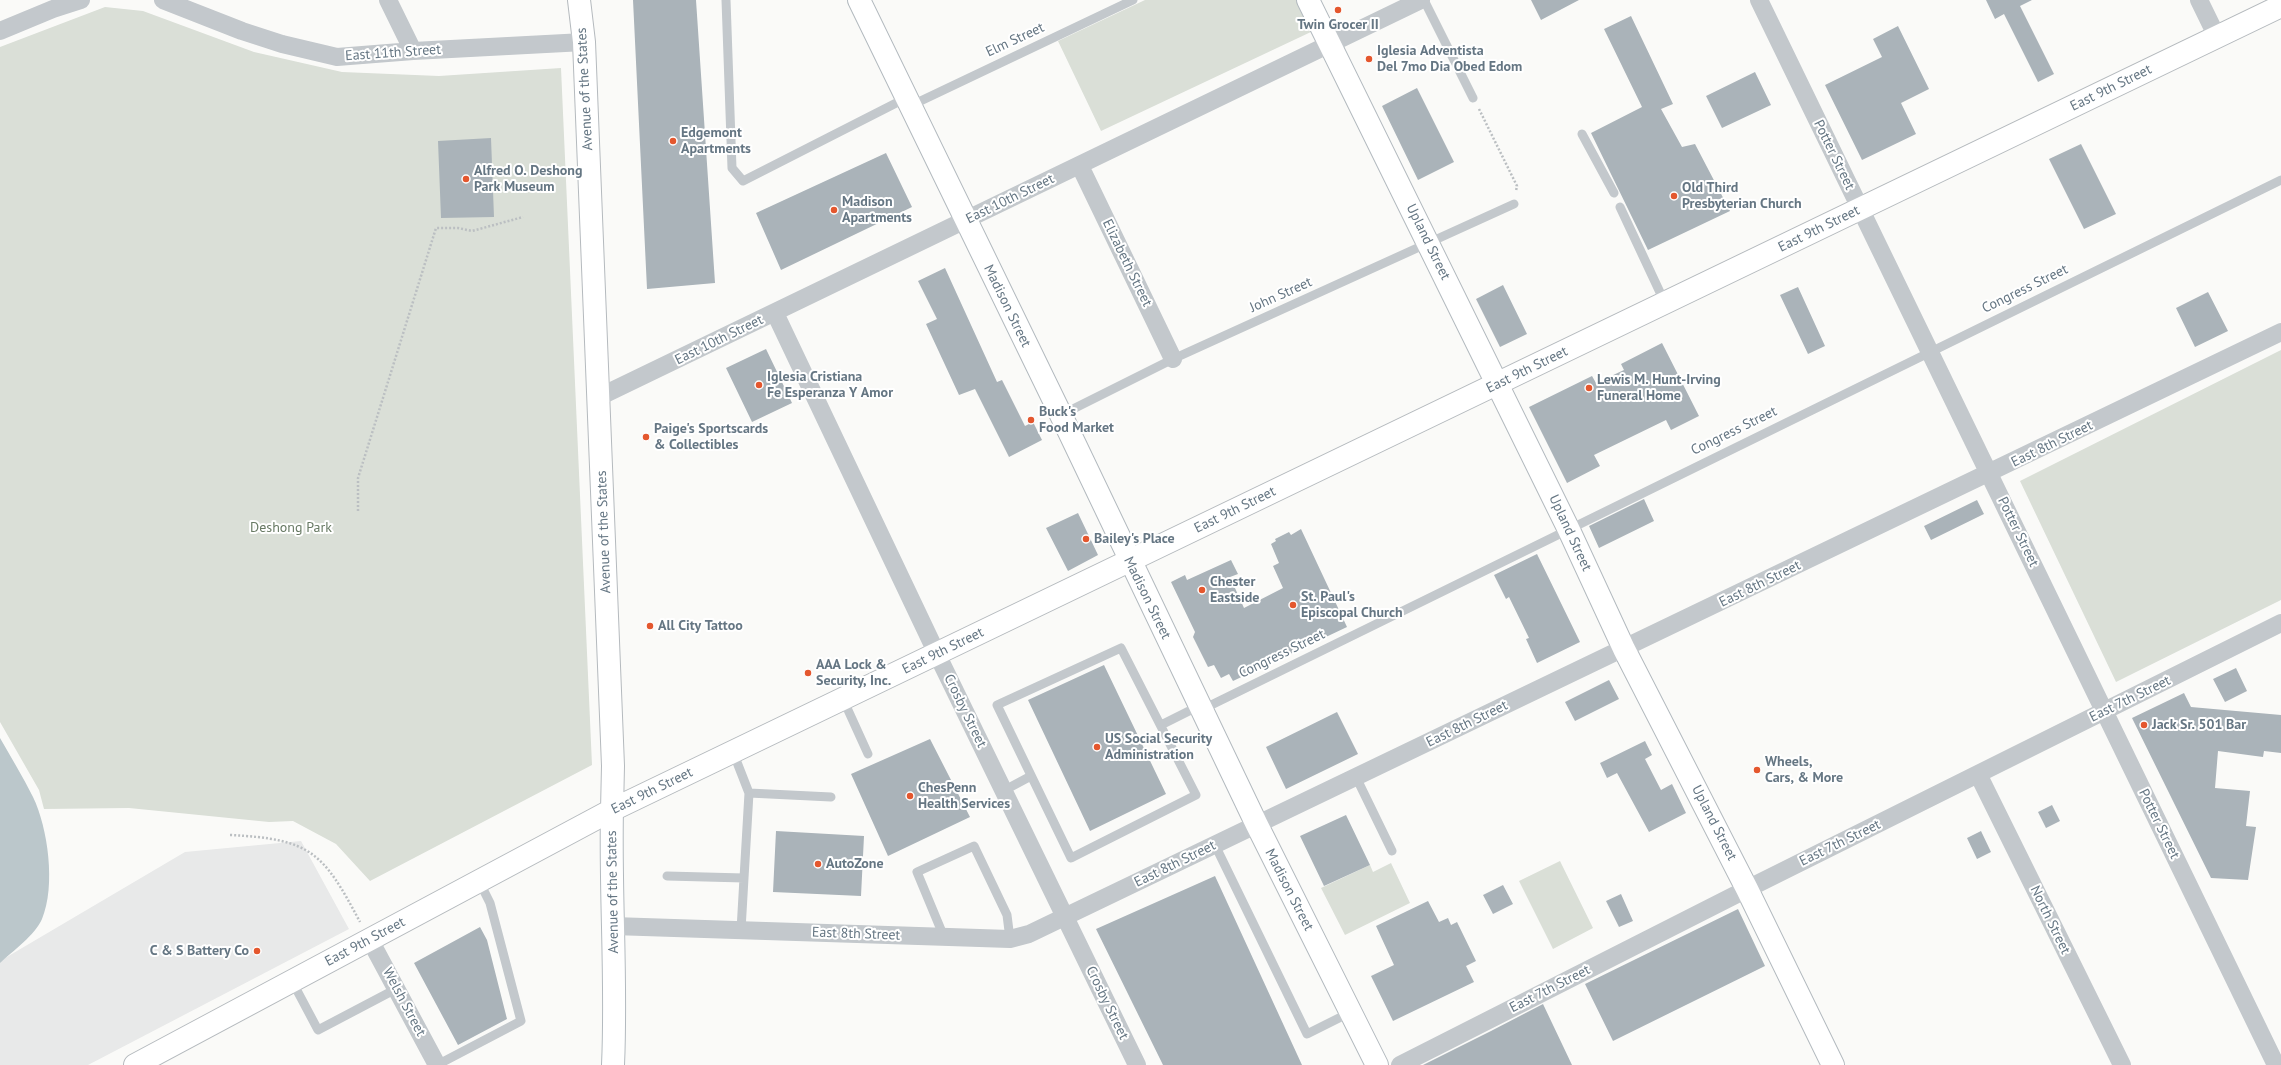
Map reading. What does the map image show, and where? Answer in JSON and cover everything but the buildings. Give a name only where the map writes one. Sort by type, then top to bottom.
[{"type":"main road","name":"Avenue of the States","points":[[579,0],[584,42],[613,758],[611,864],[615,985],[613,1065]]},
{"type":"main road","name":"Madison Street","points":[[859,0],[965,221],[1061,415],[1200,708],[1377,1065]]},
{"type":"main road","name":"Upland Street","points":[[1308,0],[1429,243],[1568,528],[1624,649],[1747,889],[1833,1065]]},
{"type":"main road","name":"East 9th Street","points":[[135,1065],[612,810],[2281,6]]},
{"type":"street","points":[[0,31],[53,9],[81,0]]},
{"type":"street","name":"East 11th Street","points":[[162,0],[242,31],[282,44],[337,57],[413,51],[584,42]]},
{"type":"street","points":[[388,0],[413,51]]},
{"type":"street","name":"East 10th Street","points":[[599,397],[1421,0]]},
{"type":"street","name":"Potter Street","points":[[1759,0],[2276,1065]]},
{"type":"street","points":[[2199,0],[2217,37]]},
{"type":"street","name":"Elizabeth Street","points":[[1080,166],[1173,360]]},
{"type":"street","name":"Crosby Street","points":[[775,313],[936,654],[1137,1065]]},
{"type":"street","name":"East 8th Street","points":[[613,926],[1010,939],[1029,934],[1989,474],[2281,332]]},
{"type":"street","name":"East 7th Street","points":[[1400,1065],[1747,889],[2281,623]]},
{"type":"street","name":"North Street","points":[[1978,774],[2122,1065]]},
{"type":"street","name":"Welsh Street","points":[[370,940],[437,1065]]},
{"type":"lane","name":"Elm Street","points":[[726,0],[732,168],[743,181],[908,102],[1133,0]]},
{"type":"lane","points":[[1424,0],[1473,98]]},
{"type":"lane","points":[[1582,134],[1614,193]]},
{"type":"lane","name":"Congress Street","points":[[1160,725],[1200,708],[2281,180]]},
{"type":"lane","name":"John Street","points":[[1061,415],[1173,360],[1514,204]]},
{"type":"lane","points":[[1620,207],[1665,303]]},
{"type":"lane","points":[[1121,648],[1160,725],[1196,795],[1071,858],[997,705],[1121,648]]},
{"type":"lane","points":[[844,699],[868,754]]},
{"type":"lane","points":[[733,752],[749,793],[741,930]]},
{"type":"lane","points":[[1003,791],[1031,776]]},
{"type":"lane","points":[[1356,777],[1392,852]]},
{"type":"lane","points":[[749,793],[831,798]]},
{"type":"lane","points":[[1214,845],[1307,1034],[1351,1012]]},
{"type":"lane","points":[[944,937],[917,872],[974,846],[1007,915],[1010,939]]},
{"type":"lane","points":[[667,876],[744,878]]},
{"type":"lane","points":[[437,1065],[521,1021],[490,904],[479,881]]},
{"type":"lane","points":[[292,982],[318,1030],[396,989]]},
{"type":"path","points":[[1473,98],[1517,186],[1514,204]]},
{"type":"path","points":[[358,511],[358,478],[362,462],[436,228],[452,228],[472,231],[523,217]]},
{"type":"path","points":[[230,835],[280,839],[297,845],[310,852],[324,863],[334,875],[370,940]]},
{"type":"shaded area","points":[[0,738],[33,797],[43,824],[48,857],[49,890],[46,906],[39,925],[0,963]]},
{"type":"shaded area","points":[[301,841],[349,929],[88,1065],[0,1065],[0,961],[185,852]]},
{"type":"green space","points":[[1145,0],[1298,0],[1313,31],[1101,131],[1058,41]]},
{"type":"green space","name":"Deshong Park","points":[[105,7],[143,11],[254,52],[342,72],[439,76],[561,68],[592,765],[370,881],[336,844],[293,821],[269,822],[129,808],[44,809],[39,790],[0,722],[0,47]]},
{"type":"green space","points":[[2281,350],[2281,600],[2116,682],[2020,481]]},
{"type":"green space","points":[[1560,861],[1593,928],[1553,949],[1519,881]]},
{"type":"green space","points":[[1391,863],[1410,903],[1345,935],[1321,888],[1370,865],[1373,872]]},
{"type":"place","name":"Twin Grocer II","points":[[1338,10]]},
{"type":"place","name":"Iglesia Adventista Del 7mo Dia Obed Edom","points":[[1369,59]]},
{"type":"place","name":"Edgemont Apartments","points":[[673,141]]},
{"type":"place","name":"Alfred O. Deshong Park Museum","points":[[466,179]]},
{"type":"place","name":"Old Third Presbyterian Church","points":[[1674,196]]},
{"type":"place","name":"Madison Apartments","points":[[834,210]]},
{"type":"place","name":"Iglesia Cristiana Fe Esperanza Y Amor","points":[[759,385]]},
{"type":"place","name":"Lewis M. Hunt-Irving Funeral Home","points":[[1589,388]]},
{"type":"place","name":"Buck's Food Market","points":[[1031,420]]},
{"type":"place","name":"Paige's Sportscards & Collectibles","points":[[646,437]]},
{"type":"place","name":"Bailey's Place","points":[[1086,539]]},
{"type":"place","name":"Chester Eastside","points":[[1202,590]]},
{"type":"place","name":"St. Paul's Episcopal Church","points":[[1293,605]]},
{"type":"place","name":"All City Tattoo","points":[[650,626]]},
{"type":"place","name":"AAA Lock & Security, Inc.","points":[[808,673]]},
{"type":"place","name":"Jack Sr. 501 Bar","points":[[2144,725]]},
{"type":"place","name":"US Social Security Administration","points":[[1097,747]]},
{"type":"place","name":"Wheels, Cars, & More","points":[[1757,770]]},
{"type":"place","name":"ChesPenn Health Services","points":[[910,796]]},
{"type":"place","name":"AutoZone","points":[[818,864]]},
{"type":"place","name":"C & S Battery Co","points":[[257,951]]}]
